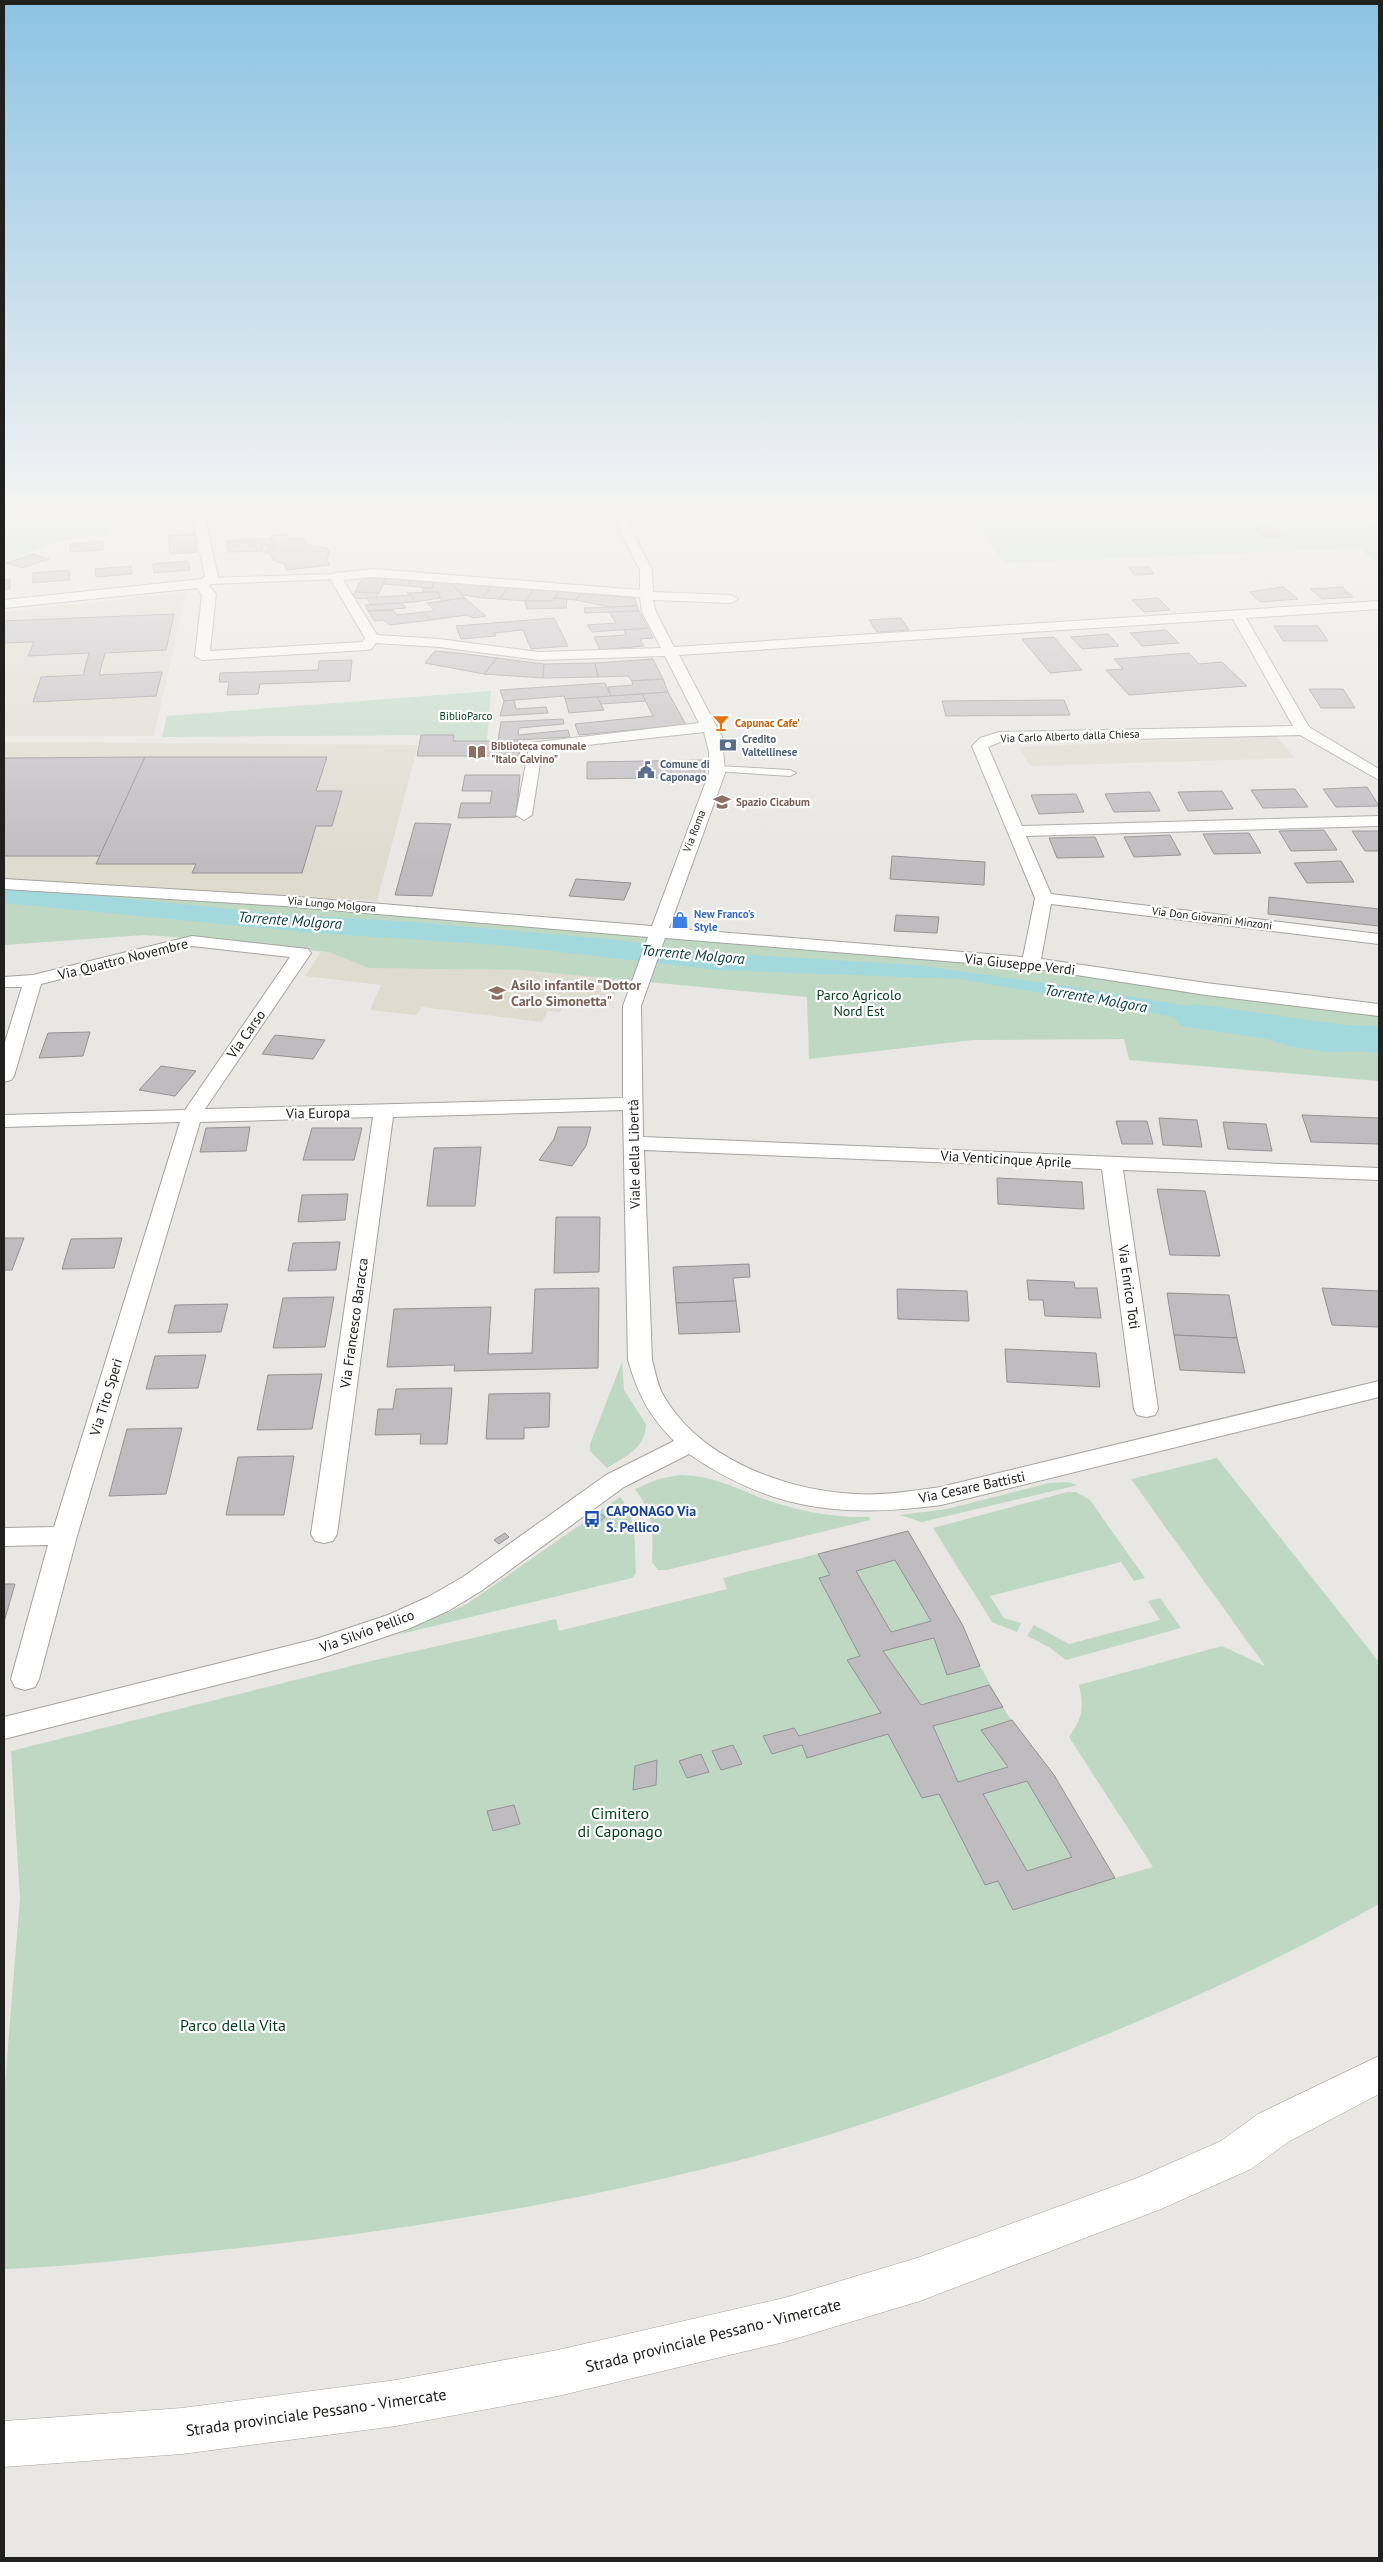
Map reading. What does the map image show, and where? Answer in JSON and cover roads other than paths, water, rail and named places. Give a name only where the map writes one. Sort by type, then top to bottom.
[{"type":"street","points":[[205,630],[202,656],[366,646],[372,638]]},
{"type":"street","points":[[367,630],[372,638]]},
{"type":"street","name":"Via Roma","points":[[643,973],[718,770],[717,752],[708,727],[657,630]]},
{"type":"street","points":[[372,638],[392,641],[439,643],[539,656],[668,653],[1020,630]]},
{"type":"street","points":[[1246,630],[1303,730],[1379,775]]},
{"type":"street","points":[[524,815],[535,746],[708,727]]},
{"type":"street","name":"Via Carlo Alberto dalla Chiesa","points":[[1044,898],[1014,831],[980,746],[985,741],[999,737],[1303,730]]},
{"type":"street","points":[[718,770],[790,773]]},
{"type":"street","points":[[1014,831],[1379,821]]},
{"type":"street","name":"Via Lungo Molgora","points":[[4,884],[284,900],[658,936]]},
{"type":"street","points":[[1031,963],[1044,898]]},
{"type":"street","name":"Via Don Giovanni Minzoni","points":[[1044,898],[1379,939]]},
{"type":"street","name":"Via Giuseppe Verdi","points":[[658,936],[1031,963],[1206,989],[1379,1010]]},
{"type":"street","name":"Via Quattro Novembre","points":[[4,982],[33,980],[192,941],[302,953]]},
{"type":"street","name":"Via Carso","points":[[192,1116],[197,1105],[302,953]]},
{"type":"street","name":"Viale della Libertà","points":[[639,1337],[633,1142],[632,1006],[643,973]]},
{"type":"street","points":[[4,1076],[33,980]]},
{"type":"street","name":"Via Europa","points":[[4,1121],[633,1104]]},
{"type":"street","name":"Via Francesco Baracca","points":[[324,1534],[384,1111]]},
{"type":"street","name":"Via Tito Speri","points":[[25,1679],[64,1536],[192,1116]]},
{"type":"street","name":"Via Venticinque Aprile","points":[[633,1142],[1379,1174]]},
{"type":"street","name":"Via Enrico Toti","points":[[1112,1164],[1146,1409]]},
{"type":"street","name":"Via Cesare Battisti","points":[[639,1337],[642,1371],[648,1391],[671,1422],[691,1443],[708,1457],[766,1485],[811,1498],[854,1503],[894,1502],[941,1496],[1379,1389]]},
{"type":"street","name":"Via Silvio Pellico","points":[[4,1728],[319,1649],[398,1622],[438,1604],[472,1584],[615,1481],[691,1443]]},
{"type":"street","points":[[4,1537],[64,1536]]},
{"type":"street","name":"Strada provinciale Pessano - Vimercate","points":[[4,2444],[182,2431],[396,2403],[558,2373],[784,2320],[920,2279],[1146,2195],[1236,2155],[1273,2128],[1379,2074]]},
{"type":"water","name":"Torrente Molgora","points":[[4,889],[80,894],[281,914],[413,922],[619,940],[702,952],[916,965],[1073,987],[1226,1012],[1264,1027],[1318,1032],[1379,1045],[1379,1054],[1367,1051],[1326,1052],[1288,1046],[1235,1028],[961,979],[717,970],[500,945],[315,933],[4,903]]},
{"type":"waterway","name":"Torrente Molgora","points":[[1196,1017],[1345,1038],[1379,1039]]},
{"type":"place","name":"Capunac Cafe'","points":[[721,723]]},
{"type":"place","name":"Credito Valtellinese","points":[[728,745]]},
{"type":"place","name":"Biblioteca comunale \"Italo Calvino\"","points":[[477,752]]},
{"type":"place","name":"Comune di Caponago","points":[[646,770]]},
{"type":"place","name":"Spazio Cicabum","points":[[722,802]]},
{"type":"place","name":"New Franco's Style","points":[[680,920]]},
{"type":"place","name":"Asilo infantile \"Dottor Carlo Simonetta\"","points":[[497,993]]},
{"type":"place","name":"CAPONAGO Via S. Pellico","points":[[592,1519]]},
{"type":"park label","name":"BiblioParco","points":[[466,716]]},
{"type":"park label","name":"Parco Agricolo Nord Est","points":[[859,1004]]},
{"type":"park label","name":"Cimitero di Caponago","points":[[620,1822]]},
{"type":"park label","name":"Parco della Vita","points":[[233,2025]]}]
